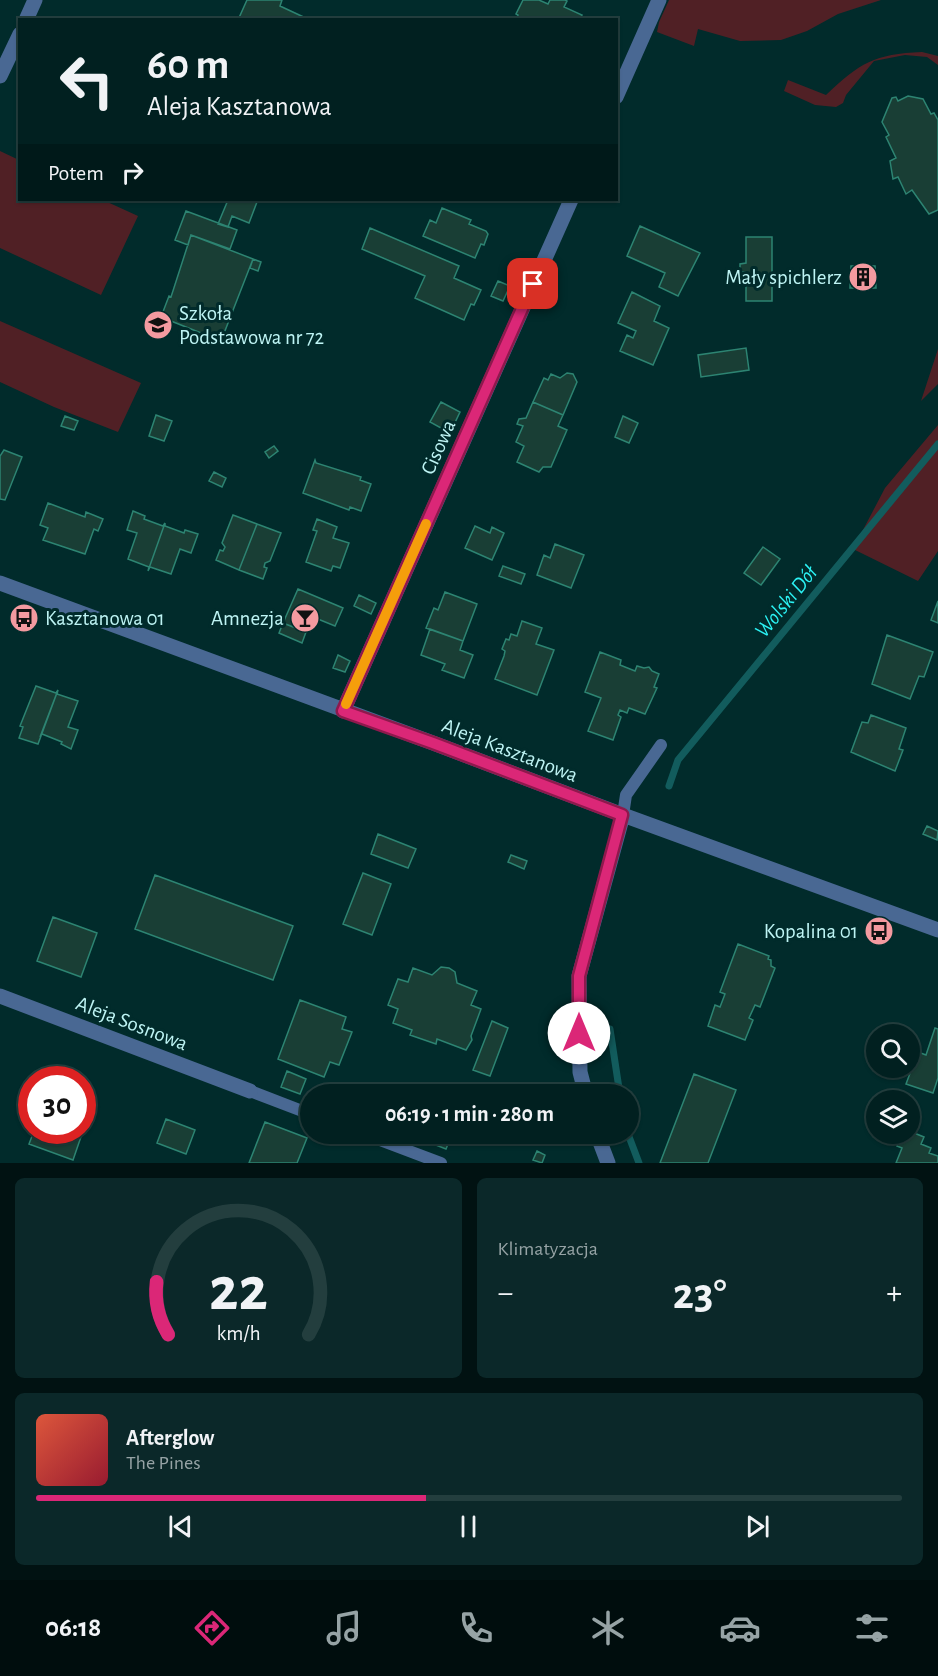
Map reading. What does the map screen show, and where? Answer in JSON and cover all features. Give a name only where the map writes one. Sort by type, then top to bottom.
[{"type":"street","points":[[27,18],[35,0]]},
{"type":"street","points":[[618,92],[659,0]]},
{"type":"street","points":[[0,76],[18,38]]},
{"type":"street","name":"Cisowa","points":[[343,711],[571,201]]},
{"type":"street","name":"Aleja Kasztanowa","points":[[0,583],[938,930]]},
{"type":"street","points":[[583,1084],[580,1072],[579,976],[622,815]]},
{"type":"street","name":"Aleja Sosnowa","points":[[0,996],[250,1091]]},
{"type":"street","points":[[601,1144],[608,1163]]},
{"type":"lane","points":[[622,815],[626,795],[661,745]]},
{"type":"lane","points":[[250,1091],[300,1110]]},
{"type":"lane","points":[[391,1144],[441,1163]]},
{"type":"shaded area","points":[[669,0],[881,0],[838,14],[807,31],[781,40],[740,41],[698,29],[694,46],[657,32]]},
{"type":"shaded area","points":[[922,52],[938,56],[938,65],[927,57],[905,55],[874,61],[846,95],[843,103],[836,107],[815,105],[784,91],[788,80],[826,95],[849,75],[869,62],[892,55]]},
{"type":"shaded area","points":[[0,151],[18,160],[18,201],[105,201],[138,216],[101,295],[0,248]]},
{"type":"shaded area","points":[[0,321],[141,383],[118,432],[54,407],[0,382]]},
{"type":"shaded area","points":[[938,349],[938,384],[921,401]]},
{"type":"shaded area","points":[[938,425],[938,551],[918,581],[853,549],[885,488]]},
{"type":"building","points":[[247,0],[282,0],[280,6],[306,18],[239,18]]},
{"type":"building","points":[[523,0],[539,0],[548,4],[550,0],[565,0],[567,1],[564,7],[582,15],[580,18],[517,18],[516,14]]},
{"type":"building","points":[[908,96],[923,99],[931,114],[934,113],[938,120],[938,210],[929,214],[912,190],[906,194],[898,177],[893,179],[890,161],[896,158],[886,137],[889,135],[882,122],[892,98],[896,97],[898,101]]},
{"type":"building","points":[[228,201],[257,202],[249,223],[232,216],[228,227],[218,224]]},
{"type":"building","points":[[442,208],[471,220],[469,224],[488,234],[475,258],[423,236],[430,220],[436,223]]},
{"type":"building","points":[[186,211],[237,230],[230,249],[191,235],[188,245],[175,240]]},
{"type":"building","points":[[640,226],[700,253],[678,296],[659,287],[665,273],[627,256]]},
{"type":"building","points":[[370,228],[459,266],[454,278],[481,290],[464,320],[415,298],[425,276],[362,249]]},
{"type":"building","points":[[191,235],[253,259],[221,341],[161,317],[169,296],[171,297]]},
{"type":"building","points":[[746,237],[772,237],[772,301],[746,301],[746,272],[740,272],[740,264],[746,263]]},
{"type":"building","points":[[253,259],[261,262],[258,271],[250,268]]},
{"type":"building","name":"Mały spichlerz","points":[[851,266],[875,266],[876,288],[850,288]]},
{"type":"building","points":[[498,281],[510,286],[503,301],[491,296]]},
{"type":"building","points":[[632,292],[660,306],[654,321],[669,328],[653,365],[620,351],[627,335],[633,338],[636,331],[618,323]]},
{"type":"building","points":[[746,348],[749,370],[701,377],[698,355]]},
{"type":"building","points":[[567,373],[573,374],[577,382],[563,415],[533,402],[544,378],[548,380],[551,374],[560,378]]},
{"type":"building","points":[[441,402],[460,412],[450,433],[430,422]]},
{"type":"building","points":[[533,402],[563,415],[558,426],[567,430],[551,467],[543,467],[539,472],[517,462],[524,446],[516,442],[523,426],[517,424],[519,419],[526,418]]},
{"type":"building","points":[[156,415],[172,421],[164,441],[149,436]]},
{"type":"building","points":[[65,416],[78,421],[74,430],[61,426]]},
{"type":"building","points":[[623,416],[638,423],[629,443],[615,437]]},
{"type":"building","points":[[274,446],[278,451],[269,458],[265,452]]},
{"type":"building","points":[[4,450],[22,457],[5,500],[0,499],[0,456]]},
{"type":"building","points":[[315,460],[316,463],[361,477],[360,480],[371,484],[361,511],[350,507],[349,510],[303,493]]},
{"type":"building","points":[[214,472],[226,478],[222,487],[209,481]]},
{"type":"building","points":[[48,503],[85,517],[86,512],[103,519],[98,531],[94,529],[85,554],[43,540],[48,528],[40,525]]},
{"type":"building","points":[[133,511],[145,516],[144,519],[163,526],[165,523],[148,571],[149,567],[128,559],[137,533],[127,530]]},
{"type":"building","points":[[233,515],[257,524],[239,570],[216,560],[220,550],[223,551],[225,547],[222,543]]},
{"type":"building","points":[[317,519],[337,527],[333,538],[349,543],[340,568],[333,566],[331,571],[306,562],[317,531],[313,530]]},
{"type":"building","points":[[165,523],[165,526],[184,533],[185,530],[198,534],[191,553],[180,549],[171,574],[150,567],[148,571]]},
{"type":"building","points":[[257,524],[281,533],[270,561],[265,563],[264,567],[267,568],[263,579],[239,570]]},
{"type":"building","points":[[475,526],[490,533],[492,527],[504,533],[492,560],[465,548]]},
{"type":"building","points":[[555,544],[584,555],[571,588],[537,575],[544,555],[550,558]]},
{"type":"building","points":[[763,547],[780,559],[761,585],[744,573]]},
{"type":"building","points":[[503,566],[525,574],[521,584],[499,576]]},
{"type":"building","points":[[298,589],[343,608],[335,626],[313,617],[306,632],[283,623]]},
{"type":"building","points":[[445,592],[477,604],[463,641],[426,628],[434,608],[438,610]]},
{"type":"building","points":[[359,595],[376,603],[371,614],[354,606]]},
{"type":"building","points":[[938,601],[938,623],[931,620]]},
{"type":"building","points":[[522,621],[542,628],[536,644],[554,650],[537,695],[495,679],[504,656],[505,651],[502,649],[506,639],[509,640],[511,634],[517,636]]},
{"type":"building","points":[[283,623],[306,632],[302,643],[279,633]]},
{"type":"building","points":[[430,629],[463,641],[460,650],[473,655],[464,678],[442,670],[445,664],[421,655]]},
{"type":"building","points":[[887,635],[933,652],[924,677],[919,676],[910,699],[872,684]]},
{"type":"building","points":[[600,652],[621,660],[620,665],[635,671],[637,666],[649,667],[659,674],[654,687],[657,688],[645,714],[629,708],[627,713],[620,710],[618,715],[621,717],[613,740],[588,731],[601,698],[585,692]]},
{"type":"building","points":[[338,655],[350,661],[345,672],[333,668]]},
{"type":"building","points":[[36,686],[56,693],[58,690],[38,744],[19,738],[23,727],[20,726]]},
{"type":"building","points":[[58,690],[57,694],[78,701],[68,727],[78,730],[71,749],[61,744],[62,742],[42,734],[40,737]]},
{"type":"building","points":[[871,715],[906,728],[899,749],[903,750],[895,771],[851,752],[862,722],[868,723]]},
{"type":"building","points":[[927,826],[938,831],[937,840],[923,834]]},
{"type":"building","points":[[378,834],[416,849],[408,868],[371,854]]},
{"type":"building","points":[[511,855],[527,861],[524,869],[508,862]]},
{"type":"building","points":[[363,873],[391,884],[372,935],[343,924]]},
{"type":"building","points":[[155,875],[293,926],[273,980],[135,929]]},
{"type":"building","points":[[53,917],[97,933],[81,977],[37,961]]},
{"type":"building","points":[[738,944],[769,956],[771,966],[775,968],[760,1007],[755,1005],[749,1018],[753,1020],[745,1040],[708,1026],[715,1005],[720,1007],[725,994],[720,992]]},
{"type":"building","points":[[441,967],[455,972],[457,983],[477,991],[471,1005],[481,1009],[471,1036],[472,1040],[466,1050],[437,1039],[436,1044],[410,1035],[412,1030],[393,1023],[398,1009],[388,1005],[398,979],[408,982],[413,968],[432,975]]},
{"type":"building","points":[[300,1000],[346,1017],[342,1029],[352,1032],[339,1065],[330,1062],[324,1077],[278,1059]]},
{"type":"building","points":[[492,1021],[508,1028],[490,1076],[473,1070]]},
{"type":"building","points":[[935,1028],[938,1029],[938,1078],[933,1093],[906,1084],[908,1078],[920,1078],[920,1053],[926,1055]]},
{"type":"building","points":[[287,1071],[306,1079],[304,1084],[300,1084],[300,1094],[281,1087]]},
{"type":"building","points":[[694,1074],[736,1090],[708,1163],[660,1163]]},
{"type":"building","points":[[166,1119],[195,1130],[186,1154],[157,1143]]},
{"type":"building","points":[[265,1122],[300,1135],[300,1144],[305,1144],[297,1163],[249,1163]]},
{"type":"building","points":[[920,1135],[924,1137],[921,1144],[931,1148],[929,1153],[938,1156],[938,1163],[896,1163],[902,1148],[897,1146],[898,1144],[920,1144]]},
{"type":"building","points":[[29,1144],[78,1144],[73,1160]]},
{"type":"building","points":[[433,1144],[448,1144],[446,1149]]},
{"type":"building","points":[[537,1151],[545,1155],[542,1163],[533,1160]]},
{"type":"waterway","name":"Wolski Dół","points":[[669,786],[678,760],[938,444]]},
{"type":"waterway","points":[[610,1029],[618,1084]]},
{"type":"waterway","points":[[632,1144],[639,1163]]},
{"type":"slow traffic","points":[[346,704],[426,524]]},
{"type":"place","name":"Mały spichlerz","points":[[863,277]]},
{"type":"place","name":"Szkoła Podstawowa nr 72","points":[[158,325]]},
{"type":"place","name":"Kasztanowa 01","points":[[24,618]]},
{"type":"place","name":"Amnezja","points":[[305,618]]},
{"type":"place","name":"Kopalina 01","points":[[879,931]]},
{"type":"route","points":[[533,284],[343,711],[622,815],[579,976],[579,1033]]}]
